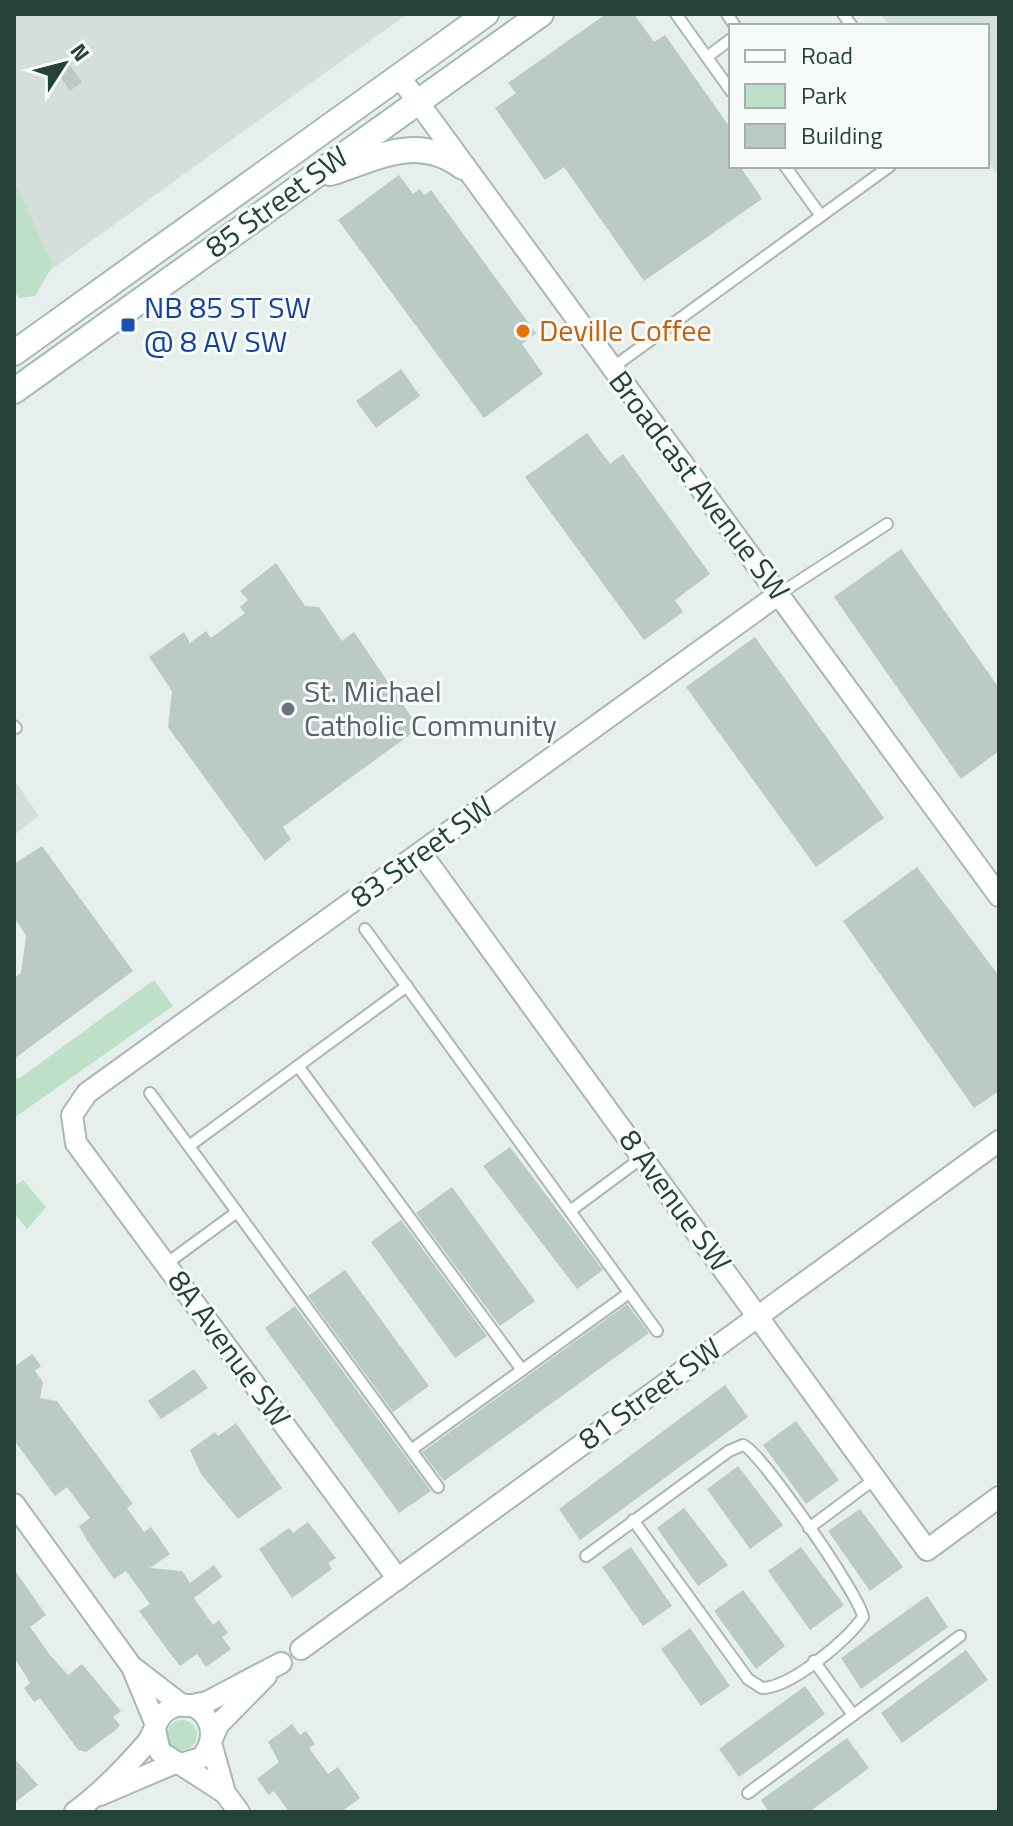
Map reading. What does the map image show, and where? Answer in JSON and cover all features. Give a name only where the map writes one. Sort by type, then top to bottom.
[{"type":"main road","name":"85 Street SW","points":[[16,347],[486,14]]},
{"type":"main road","name":"85 Street SW","points":[[14,391],[541,14]]},
{"type":"main road","points":[[309,180],[406,148],[445,153],[463,167]]},
{"type":"street","name":"Broadcast Avenue SW","points":[[399,76],[999,896]]},
{"type":"street","points":[[16,347],[38,373]]},
{"type":"street","name":"83 Street SW","points":[[72,1115],[87,1093],[779,594]]},
{"type":"street","name":"8 Avenue SW","points":[[421,853],[927,1550],[999,1497]]},
{"type":"street","name":"8A Avenue SW","points":[[72,1115],[76,1143],[398,1579]]},
{"type":"street","name":"81 Street SW","points":[[301,1649],[999,1141]]},
{"type":"street","points":[[14,1504],[132,1667],[156,1727],[160,1752],[225,1793]]},
{"type":"street","points":[[132,1667],[209,1720],[225,1793],[239,1812]]},
{"type":"street","points":[[75,1812],[96,1796],[148,1742],[166,1711],[207,1702],[276,1667],[218,1725],[201,1758],[177,1764],[96,1796]]},
{"type":"lane","points":[[676,14],[729,88]]},
{"type":"lane","points":[[707,57],[729,40]]},
{"type":"lane","points":[[786,168],[821,216]]},
{"type":"lane","points":[[612,368],[887,168]]},
{"type":"lane","points":[[779,594],[887,524]]},
{"type":"lane","points":[[365,929],[657,1331]]},
{"type":"lane","points":[[189,1146],[407,986]]},
{"type":"lane","points":[[298,1066],[522,1370]]},
{"type":"lane","points":[[150,1093],[438,1487]]},
{"type":"lane","points":[[570,1211],[643,1157]]},
{"type":"lane","points":[[166,1264],[237,1212]]},
{"type":"lane","points":[[411,1450],[629,1293]]},
{"type":"lane","points":[[586,1556],[633,1520],[736,1446],[743,1445],[757,1454],[809,1528],[857,1598],[863,1617],[849,1635],[781,1684],[771,1688],[754,1684],[633,1520]]},
{"type":"lane","points":[[809,1528],[876,1478]]},
{"type":"lane","points":[[748,1793],[960,1636]]},
{"type":"lane","points":[[814,1661],[853,1715]]},
{"type":"shaded area","points":[[14,14],[407,14],[41,277],[14,276]]},
{"type":"shaded area","points":[[881,14],[999,14],[999,176],[989,163],[989,24],[888,24]]},
{"type":"shaded area","points":[[14,780],[39,816],[14,835]]},
{"type":"green space","points":[[14,181],[53,265],[35,296],[19,298],[14,291]]},
{"type":"green space","points":[[154,980],[173,1006],[14,1118],[14,1078],[20,1078]]},
{"type":"green space","points":[[23,1180],[46,1207],[27,1229],[14,1213],[14,1186]]},
{"type":"green space","points":[[182,1720],[188,1721],[196,1729],[196,1741],[188,1749],[182,1750],[176,1749],[168,1741],[167,1735],[168,1729],[176,1721]]},
{"type":"building","points":[[606,14],[634,14],[654,42],[665,35],[729,126],[729,168],[741,168],[762,199],[644,281],[564,167],[545,180],[495,108],[516,93],[508,83]]},
{"type":"building","points":[[69,64],[82,82],[70,91],[57,72]]},
{"type":"building","points":[[399,175],[413,194],[420,189],[424,195],[431,190],[536,333],[522,344],[543,374],[484,418],[338,220]]},
{"type":"building","points":[[401,369],[420,396],[376,428],[356,401]]},
{"type":"building","points":[[587,433],[610,464],[623,454],[710,574],[675,600],[683,612],[644,640],[525,477]]},
{"type":"building","points":[[901,549],[999,688],[999,751],[961,779],[834,597]]},
{"type":"building","name":"St. Michael Catholic Community","points":[[276,563],[305,606],[319,607],[342,641],[354,632],[419,728],[283,827],[291,839],[265,861],[168,727],[172,691],[149,657],[184,632],[190,643],[206,631],[211,638],[245,613],[240,607],[248,600],[240,591]]},
{"type":"building","points":[[755,637],[884,818],[816,867],[686,687]]},
{"type":"building","points":[[42,846],[133,971],[14,1059],[14,978],[21,973],[26,936],[14,917],[14,864]]},
{"type":"building","points":[[917,867],[999,976],[999,1091],[974,1108],[843,921]]},
{"type":"building","points":[[510,1147],[603,1270],[577,1289],[483,1166]]},
{"type":"building","points":[[452,1187],[535,1301],[500,1326],[416,1213]]},
{"type":"building","points":[[401,1220],[487,1336],[455,1358],[371,1242]]},
{"type":"building","points":[[345,1270],[429,1386],[393,1412],[308,1296]]},
{"type":"building","points":[[627,1304],[649,1333],[444,1481],[422,1452]]},
{"type":"building","points":[[295,1306],[431,1491],[399,1513],[265,1328]]},
{"type":"building","points":[[32,1354],[41,1366],[35,1371],[43,1382],[40,1398],[57,1401],[133,1504],[127,1508],[144,1532],[151,1527],[170,1554],[150,1568],[182,1571],[190,1583],[214,1565],[222,1577],[194,1598],[213,1625],[219,1620],[228,1633],[222,1637],[231,1649],[206,1667],[197,1654],[180,1666],[139,1611],[150,1604],[126,1571],[114,1579],[88,1542],[79,1526],[90,1518],[67,1487],[55,1496],[14,1440],[14,1367]]},
{"type":"building","points":[[194,1369],[208,1388],[161,1419],[148,1401]]},
{"type":"building","points":[[725,1385],[748,1417],[580,1540],[559,1509]]},
{"type":"building","points":[[796,1421],[839,1480],[806,1504],[763,1445]]},
{"type":"building","points":[[236,1423],[282,1488],[238,1519],[201,1474],[190,1450],[215,1432],[218,1436]]},
{"type":"building","points":[[738,1466],[783,1525],[750,1549],[707,1489]]},
{"type":"building","points":[[684,1508],[728,1565],[698,1586],[657,1528]]},
{"type":"building","points":[[860,1509],[903,1567],[870,1591],[828,1531]]},
{"type":"building","points":[[308,1522],[336,1558],[328,1563],[332,1569],[292,1598],[259,1549],[289,1528],[293,1533]]},
{"type":"building","points":[[631,1547],[672,1606],[643,1626],[602,1567]]},
{"type":"building","points":[[801,1547],[844,1605],[810,1630],[768,1571]]},
{"type":"building","points":[[14,1569],[46,1615],[30,1627],[50,1655],[68,1675],[82,1664],[121,1711],[113,1717],[120,1725],[117,1729],[86,1752],[78,1750],[40,1698],[34,1702],[24,1688],[30,1683],[14,1657]]},
{"type":"building","points":[[743,1590],[785,1646],[756,1669],[714,1611]]},
{"type":"building","points":[[927,1596],[948,1627],[861,1689],[841,1658]]},
{"type":"building","points":[[690,1628],[730,1686],[701,1706],[661,1649]]},
{"type":"building","points":[[966,1650],[988,1680],[902,1743],[881,1713]]},
{"type":"building","points":[[805,1686],[825,1714],[739,1777],[719,1749]]},
{"type":"building","points":[[292,1724],[300,1735],[306,1731],[315,1744],[309,1748],[328,1774],[338,1767],[360,1798],[341,1812],[289,1812],[274,1791],[269,1795],[257,1779],[279,1762],[268,1742]]},
{"type":"building","points":[[847,1738],[869,1768],[809,1812],[769,1812],[761,1800]]},
{"type":"building","points":[[14,1758],[38,1785],[14,1803]]},
{"type":"place","name":"NB 85 ST SW @ 8 AV SW","points":[[128,325]]},
{"type":"place","name":"Deville Coffee","points":[[523,331]]},
{"type":"place","name":"St. Michael Catholic Community","points":[[288,709]]}]
